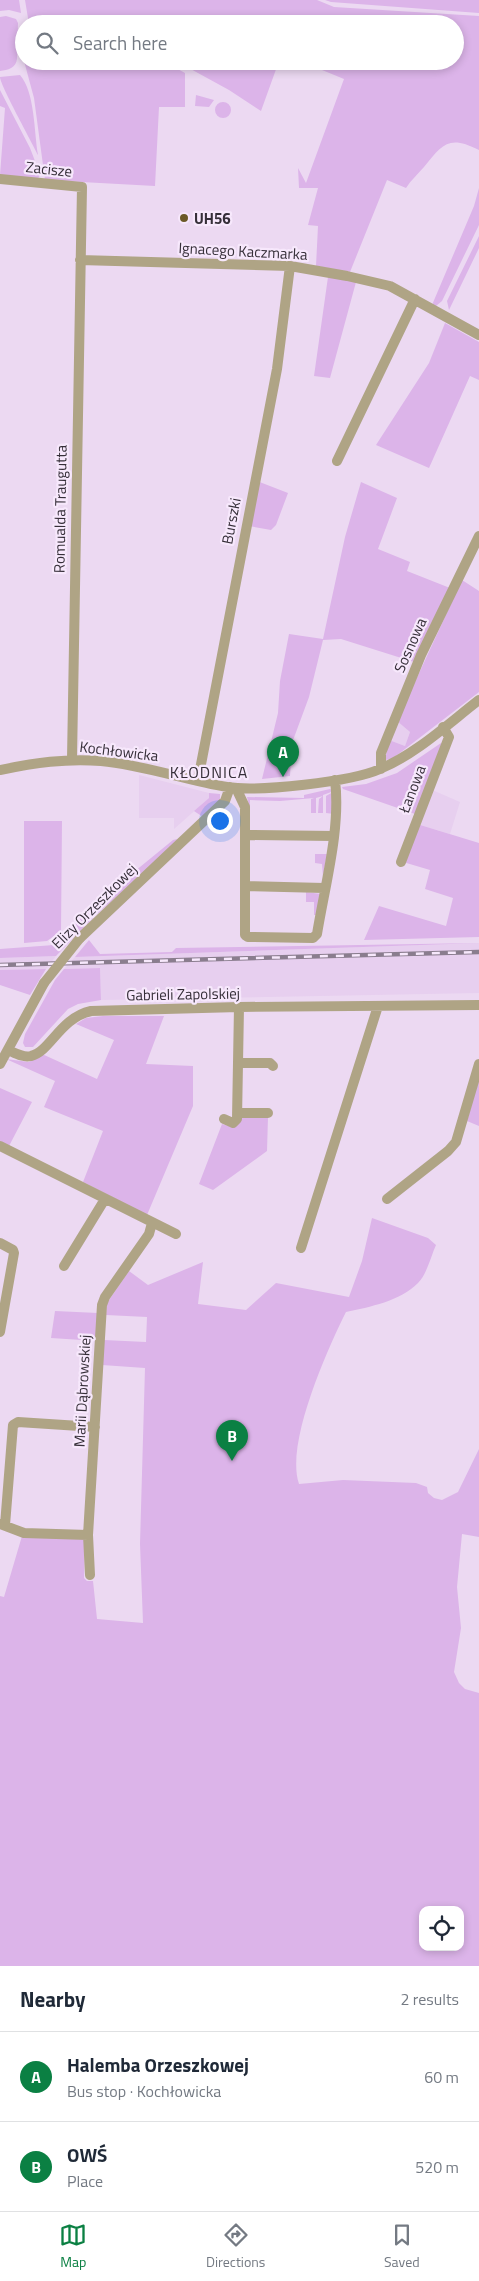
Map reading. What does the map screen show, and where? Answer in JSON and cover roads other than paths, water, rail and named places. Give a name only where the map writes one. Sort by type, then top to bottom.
[{"type":"street","name":"Zacisze","points":[[0,179],[82,187],[80,260]]},
{"type":"street","name":"Ignacego Kaczmarka","points":[[80,260],[290,266],[378,282],[415,299],[479,336]]},
{"type":"street","name":"Romualda Traugutta","points":[[72,759],[80,260]]},
{"type":"street","name":"Burszki","points":[[198,780],[277,369],[290,266]]},
{"type":"street","points":[[337,461],[415,299]]},
{"type":"street","name":"Sosnowa","points":[[381,769],[379,762],[381,753],[421,655],[479,536]]},
{"type":"street","name":"Kochłowicka","points":[[0,770],[72,759],[122,763],[233,787],[261,788],[335,780],[359,776],[393,764],[479,700]]},
{"type":"street","name":"Łanowa","points":[[401,862],[448,737],[443,727]]},
{"type":"street","points":[[233,787],[245,807],[244,933],[248,937],[315,937],[333,836],[337,798],[335,780]]},
{"type":"street","name":"Elizy Orzeszkowej","points":[[0,1064],[44,983],[80,938],[225,801],[233,787]]},
{"type":"street","points":[[245,835],[333,836]]},
{"type":"street","points":[[245,886],[324,888]]},
{"type":"street","name":"Gabrieli Zapolskiej","points":[[8,1050],[23,1056],[36,1054],[72,1018],[91,1011],[238,1007],[479,1005]]},
{"type":"street","points":[[301,1248],[378,1006]]},
{"type":"street","points":[[224,1119],[235,1122],[237,1113],[238,1007]]},
{"type":"street","points":[[238,1063],[270,1062],[273,1066]]},
{"type":"street","points":[[388,1199],[448,1151],[456,1142],[479,1064]]},
{"type":"street","points":[[237,1113],[268,1114]]},
{"type":"street","points":[[0,1146],[176,1234]]},
{"type":"street","points":[[64,1266],[105,1199]]},
{"type":"street","name":"Marii Dąbrowskiej","points":[[90,1575],[88,1535],[102,1305],[105,1296],[149,1234],[152,1223]]},
{"type":"street","points":[[0,1243],[13,1250],[14,1253],[0,1332]]},
{"type":"street","points":[[88,1535],[24,1533],[3,1524],[13,1424],[18,1422],[95,1427]]},
{"type":"railway","points":[[0,965],[479,952]]},
{"type":"place","name":"UH56","points":[[184,218]]},
{"type":"place","name":"Halemba Orzeszkowej","points":[[283,777]]},
{"type":"place","name":"OWŚ","points":[[232,1461]]},
{"type":"district","name":"KŁODNICA","points":[[209,772]]}]
